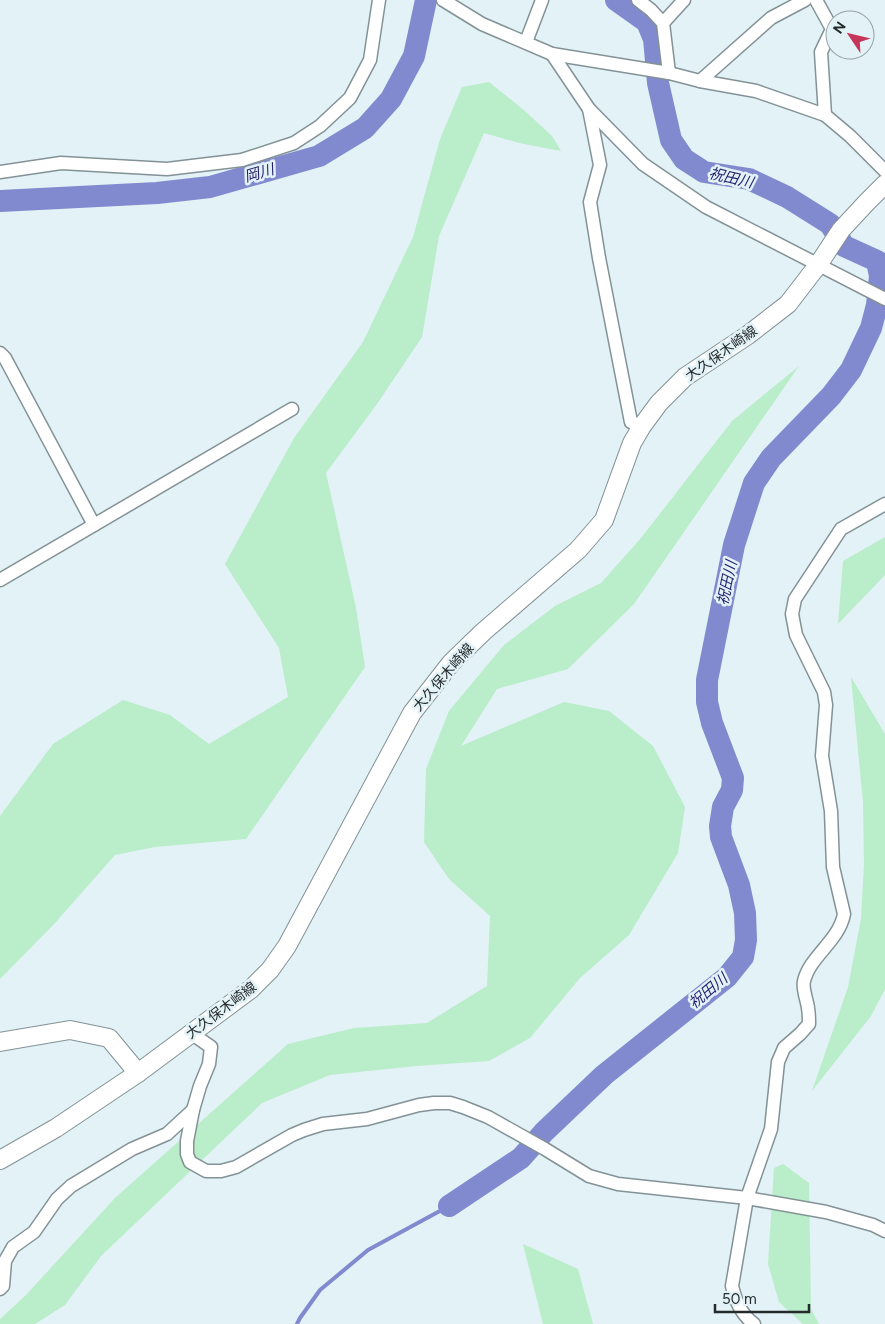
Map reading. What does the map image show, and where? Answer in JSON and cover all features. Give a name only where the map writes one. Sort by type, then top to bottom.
[{"type":"main road","name":"大久保木崎線","points":[[0,1160],[56,1128],[138,1073],[251,989],[270,970],[287,946],[412,713],[452,663],[484,632],[578,550],[604,520],[632,443],[659,402],[685,377],[748,335],[788,304],[818,265],[837,236],[885,184]]},
{"type":"main road","points":[[0,1042],[70,1030],[109,1038],[138,1073]]},
{"type":"street","points":[[0,172],[61,163],[167,169],[242,160],[294,143],[320,126],[350,98],[370,60],[379,0]]},
{"type":"street","points":[[443,0],[482,24],[552,54],[669,73],[700,81],[756,91],[825,115],[850,136],[885,171]]},
{"type":"street","points":[[526,42],[542,0]]},
{"type":"street","points":[[638,0],[663,23],[669,73]]},
{"type":"street","points":[[663,23],[684,0]]},
{"type":"street","points":[[700,81],[771,18],[805,0]]},
{"type":"street","points":[[816,0],[832,29],[821,52],[825,115]]},
{"type":"street","points":[[552,54],[588,109],[643,164],[706,207],[879,296]]},
{"type":"street","points":[[588,109],[600,165],[590,202],[596,240],[631,422],[642,426]]},
{"type":"street","points":[[0,353],[5,358],[94,525]]},
{"type":"street","points":[[0,580],[292,409]]},
{"type":"street","points":[[754,1324],[745,1317],[735,1298],[732,1286],[748,1198],[771,1129],[778,1062],[784,1048],[809,1024],[809,1010],[803,982],[809,968],[832,940],[843,920],[844,914],[833,867],[831,811],[822,756],[826,704],[824,692],[796,635],[792,614],[795,599],[841,529],[885,504]]},
{"type":"street","points":[[191,1033],[211,1047],[208,1064],[193,1110],[187,1142],[187,1154],[190,1162],[206,1171],[213,1172],[236,1168],[292,1135],[323,1124],[367,1119],[419,1105],[450,1103],[488,1117],[589,1176],[618,1184],[748,1198],[826,1212],[873,1225],[885,1231]]},
{"type":"street","points":[[0,1289],[4,1286],[5,1261],[13,1247],[34,1232],[57,1199],[71,1186],[132,1149],[167,1134],[193,1110]]},
{"type":"green space","points":[[489,82],[552,136],[561,151],[519,143],[484,133],[439,236],[422,337],[377,404],[326,473],[356,608],[365,667],[246,839],[155,847],[115,855],[55,923],[0,979],[0,816],[53,744],[123,700],[170,715],[209,744],[288,697],[279,648],[225,564],[294,438],[363,342],[413,237],[440,139],[462,87]]},
{"type":"green space","points":[[799,366],[634,604],[568,669],[497,689],[461,746],[564,702],[609,711],[653,746],[685,807],[678,853],[629,935],[580,978],[530,1038],[489,1061],[330,1075],[262,1103],[101,1256],[65,1305],[35,1324],[0,1324],[0,1319],[26,1295],[115,1198],[288,1044],[354,1028],[427,1023],[487,986],[490,916],[449,879],[424,842],[426,769],[449,711],[504,645],[555,606],[601,583],[641,538],[732,421]]},
{"type":"green space","points":[[885,537],[885,575],[838,624],[843,561]]},
{"type":"green space","points":[[851,677],[885,734],[885,989],[871,1016],[812,1091],[848,987],[861,919],[864,864],[863,802]]},
{"type":"green space","points":[[783,1164],[809,1183],[811,1309],[819,1324],[803,1324],[779,1302],[768,1264],[774,1168]]},
{"type":"green space","points":[[523,1244],[578,1269],[593,1324],[543,1324]]},
{"type":"waterway","name":"岡川","points":[[0,201],[157,193],[210,187],[319,156],[365,128],[391,99],[414,56],[426,0]]},
{"type":"waterway","name":"祝田川","points":[[449,1206],[521,1158],[544,1132],[604,1075],[727,977],[743,957],[746,940],[745,913],[739,885],[721,837],[720,826],[723,807],[732,790],[733,778],[712,723],[707,702],[707,680],[734,545],[754,483],[771,458],[831,396],[851,370],[871,328],[877,305],[880,276],[877,261],[844,246],[830,224],[787,197],[749,179],[704,172],[684,159],[671,140],[658,83],[654,39],[647,22],[616,0]]},
{"type":"waterway","points":[[297,1324],[320,1290],[368,1250],[449,1206]]}]
